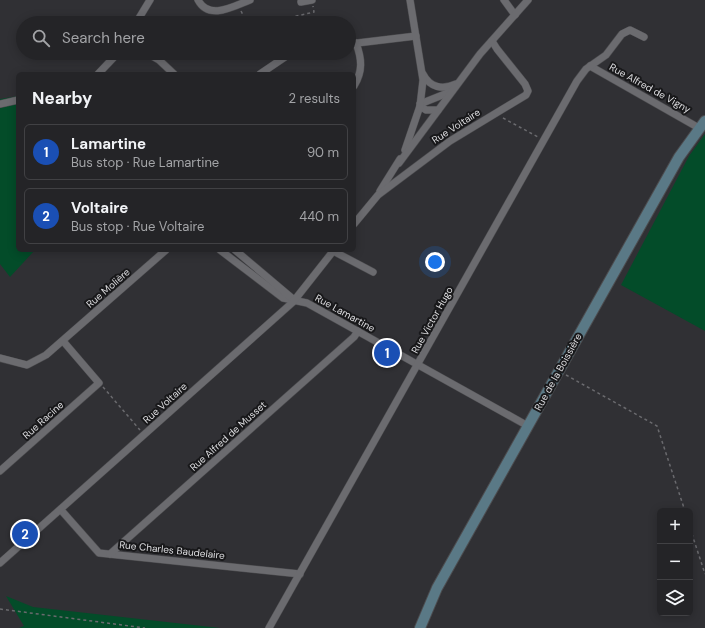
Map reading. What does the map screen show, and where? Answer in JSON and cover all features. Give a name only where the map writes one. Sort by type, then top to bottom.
[{"type":"main road","name":"Rue de la Boissière","points":[[420,628],[437,588],[679,157],[702,124]]},
{"type":"street","points":[[140,16],[150,0]]},
{"type":"street","points":[[198,0],[207,10],[216,12],[250,0]]},
{"type":"street","points":[[301,2],[312,0]]},
{"type":"street","points":[[399,163],[420,105],[423,80],[410,0]]},
{"type":"street","points":[[504,0],[515,15]]},
{"type":"street","points":[[378,195],[399,163],[451,92],[492,41],[528,0]]},
{"type":"street","name":"Rue Victor Hugo","points":[[269,628],[577,81],[590,66],[606,55],[622,34],[630,30],[644,37]]},
{"type":"street","points":[[356,43],[416,36]]},
{"type":"street","name":"Rue Voltaire","points":[[356,222],[378,195],[450,141],[526,94],[528,91],[522,80],[492,41]]},
{"type":"street","points":[[356,52],[361,66],[356,82]]},
{"type":"street","points":[[100,72],[111,60]]},
{"type":"street","points":[[160,60],[172,72]]},
{"type":"street","points":[[263,72],[281,60]]},
{"type":"street","points":[[421,65],[426,78],[439,88],[446,88],[458,83]]},
{"type":"street","name":"Rue Alfred de Vigny","points":[[590,66],[702,124]]},
{"type":"street","points":[[420,105],[451,92]]},
{"type":"street","points":[[0,104],[16,100]]},
{"type":"street","points":[[420,105],[426,110],[438,110]]},
{"type":"street","name":"Rue Molière","points":[[0,358],[27,365],[46,355],[164,252]]},
{"type":"street","points":[[223,252],[295,300]]},
{"type":"street","points":[[237,252],[271,284]]},
{"type":"street","name":"Rue Voltaire","points":[[1,561],[61,510],[295,300],[333,252]]},
{"type":"street","points":[[336,252],[373,272]]},
{"type":"street","name":"Rue Lamartine","points":[[295,300],[307,303],[528,426]]},
{"type":"street","name":"Rue Alfred de Musset","points":[[110,554],[354,337],[358,331]]},
{"type":"street","points":[[63,341],[99,383]]},
{"type":"street","name":"Rue Racine","points":[[0,471],[99,383]]},
{"type":"street","name":"Rue Charles Baudelaire","points":[[61,510],[99,553],[300,574]]},
{"type":"path","points":[[297,16],[314,12],[312,0]]},
{"type":"path","points":[[237,5],[243,16]]},
{"type":"path","points":[[495,113],[543,140]]},
{"type":"path","points":[[559,371],[657,426],[684,508]]},
{"type":"path","points":[[99,383],[145,435]]},
{"type":"path","points":[[693,537],[705,574]]},
{"type":"path","points":[[0,609],[145,628]]},
{"type":"green space","points":[[16,96],[16,252],[33,252],[10,277],[0,264],[0,99]]},
{"type":"green space","points":[[705,134],[705,331],[621,285],[689,156]]},
{"type":"green space","points":[[6,596],[33,607],[220,628],[19,628],[24,626]]},
{"type":"place","name":"Lamartine","points":[[387,353]]},
{"type":"place","name":"Voltaire","points":[[25,534]]}]
